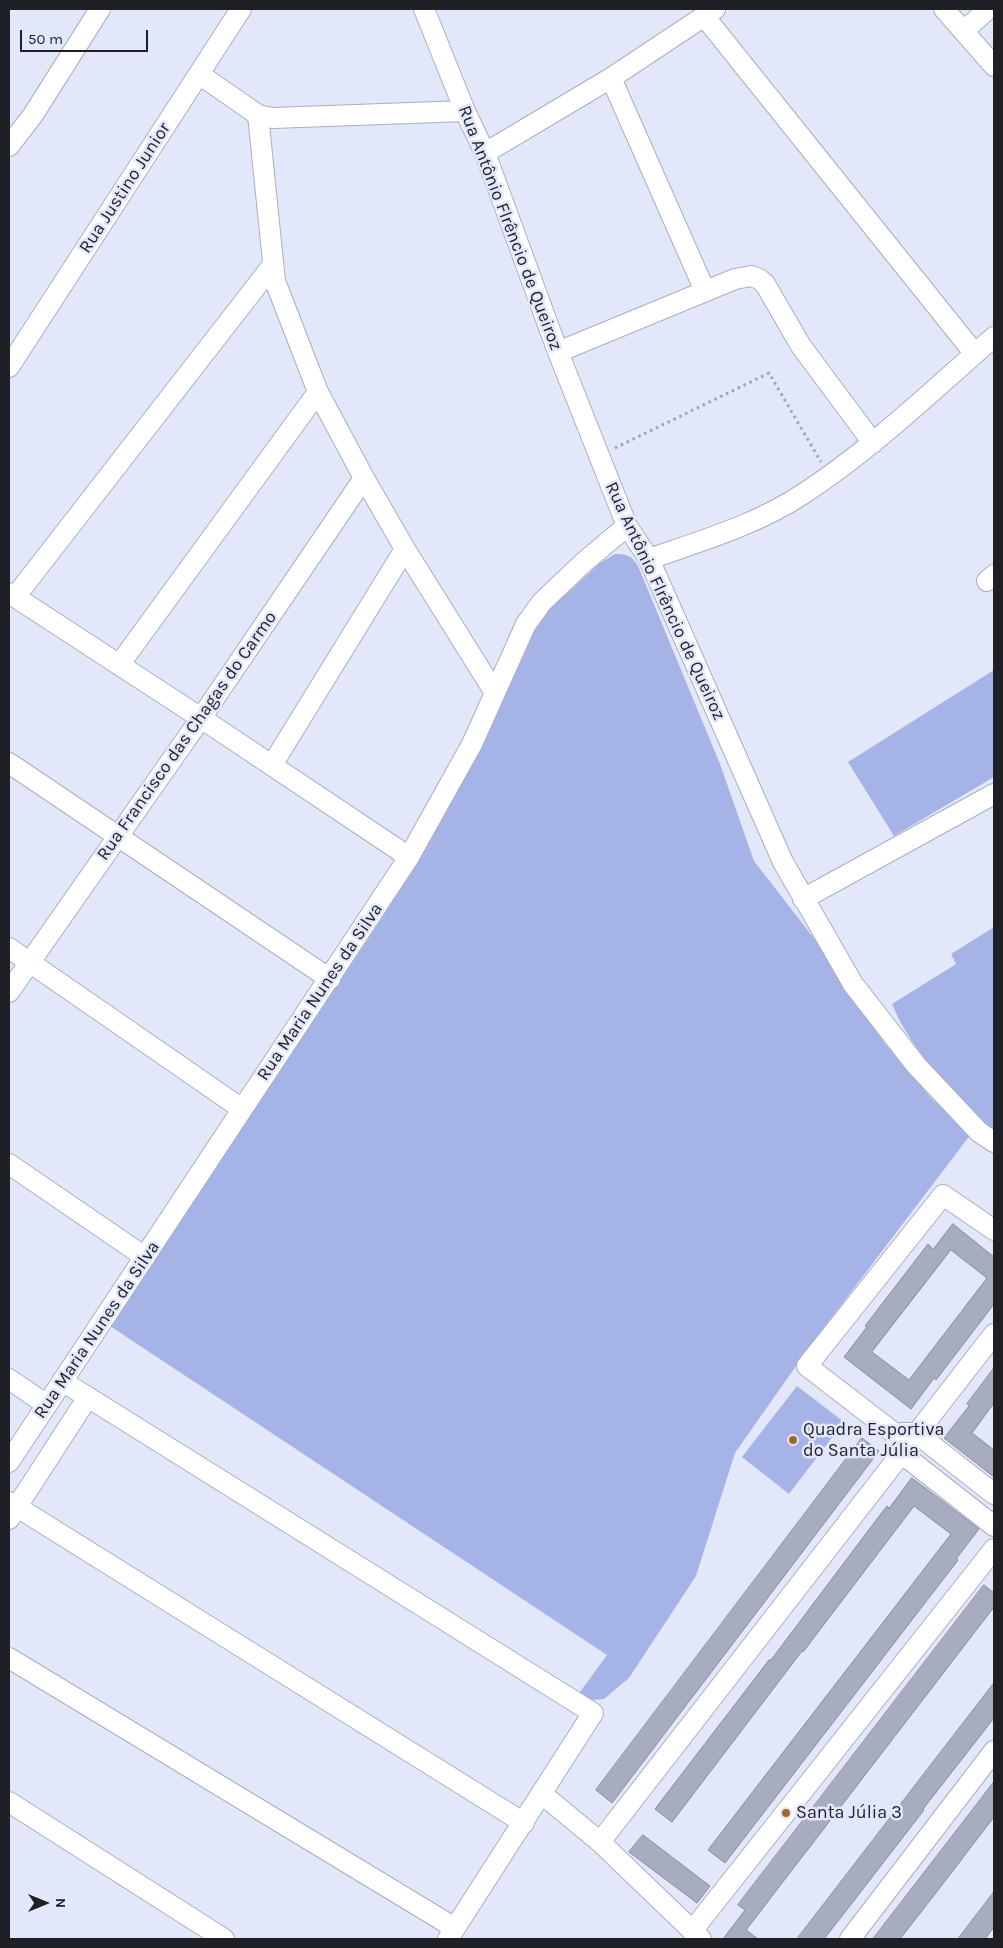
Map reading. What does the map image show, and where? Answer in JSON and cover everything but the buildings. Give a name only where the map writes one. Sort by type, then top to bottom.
[{"type":"street","points":[[9,146],[33,115],[100,9]]},
{"type":"street","name":"Rua Justino Junior","points":[[9,367],[241,9]]},
{"type":"street","name":"Rua Antônio Flrêncio de Queiroz","points":[[424,9],[465,111],[485,153],[558,352],[627,526],[649,559],[783,862],[853,984],[916,1065],[979,1132],[994,1142]]},
{"type":"street","points":[[944,9],[994,66]]},
{"type":"street","points":[[964,31],[988,9]]},
{"type":"street","points":[[485,153],[611,78],[710,13],[975,354]]},
{"type":"street","points":[[199,74],[258,115],[286,118],[465,111]]},
{"type":"street","points":[[611,78],[705,290]]},
{"type":"street","points":[[258,115],[275,282],[318,392],[405,549],[495,693]]},
{"type":"street","points":[[272,266],[12,595],[409,857]]},
{"type":"street","points":[[558,352],[743,276],[759,279],[765,284],[801,346],[873,443]]},
{"type":"street","points":[[649,559],[755,520],[802,495],[873,443],[994,337]]},
{"type":"street","points":[[119,666],[318,392]]},
{"type":"street","name":"Rua Francisco das Chagas do Carmo","points":[[9,992],[201,718],[364,478]]},
{"type":"street","name":"Rua Maria Nunes da Silva","points":[[9,1462],[409,857],[472,744],[518,638],[526,624],[542,602],[583,563],[627,526]]},
{"type":"street","points":[[272,765],[405,549]]},
{"type":"street","points":[[9,763],[330,979]]},
{"type":"street","points":[[803,899],[994,794]]},
{"type":"street","points":[[9,948],[242,1109]]},
{"type":"street","points":[[9,1164],[145,1257]]},
{"type":"street","points":[[994,1230],[943,1195],[807,1366],[894,1433],[901,1453],[994,1526]]},
{"type":"street","points":[[600,1842],[994,1334]]},
{"type":"street","points":[[9,1379],[47,1405]]},
{"type":"street","points":[[9,1658],[451,1934],[593,1713],[62,1381]]},
{"type":"street","points":[[88,1398],[12,1509],[524,1822]]},
{"type":"street","points":[[894,1433],[916,1433],[994,1494]]},
{"type":"street","points":[[542,1794],[600,1842],[697,1935],[994,1550]]},
{"type":"street","points":[[850,1939],[994,1751]]},
{"type":"street","points":[[9,1802],[224,1939]]},
{"type":"path","points":[[599,456],[769,373],[829,476]]},
{"type":"shaded area","points":[[615,554],[629,556],[638,566],[720,764],[754,861],[813,937],[883,1041],[932,1099],[971,1134],[810,1346],[735,1453],[696,1576],[629,1678],[604,1699],[581,1701],[577,1696],[607,1655],[110,1326],[382,918],[494,717],[540,616],[600,563]]},
{"type":"shaded area","points":[[994,670],[994,777],[894,836],[848,762]]},
{"type":"shaded area","points":[[994,927],[994,1135],[923,1057],[901,1023],[892,1004],[956,964],[951,954]]},
{"type":"shaded area","name":"Quadra Esportiva do Santa Júlia","points":[[797,1386],[844,1422],[789,1494],[742,1457]]},
{"type":"place","name":"Quadra Esportiva do Santa Júlia","points":[[793,1440]]},
{"type":"place","name":"Santa Júlia 3","points":[[786,1813]]}]
